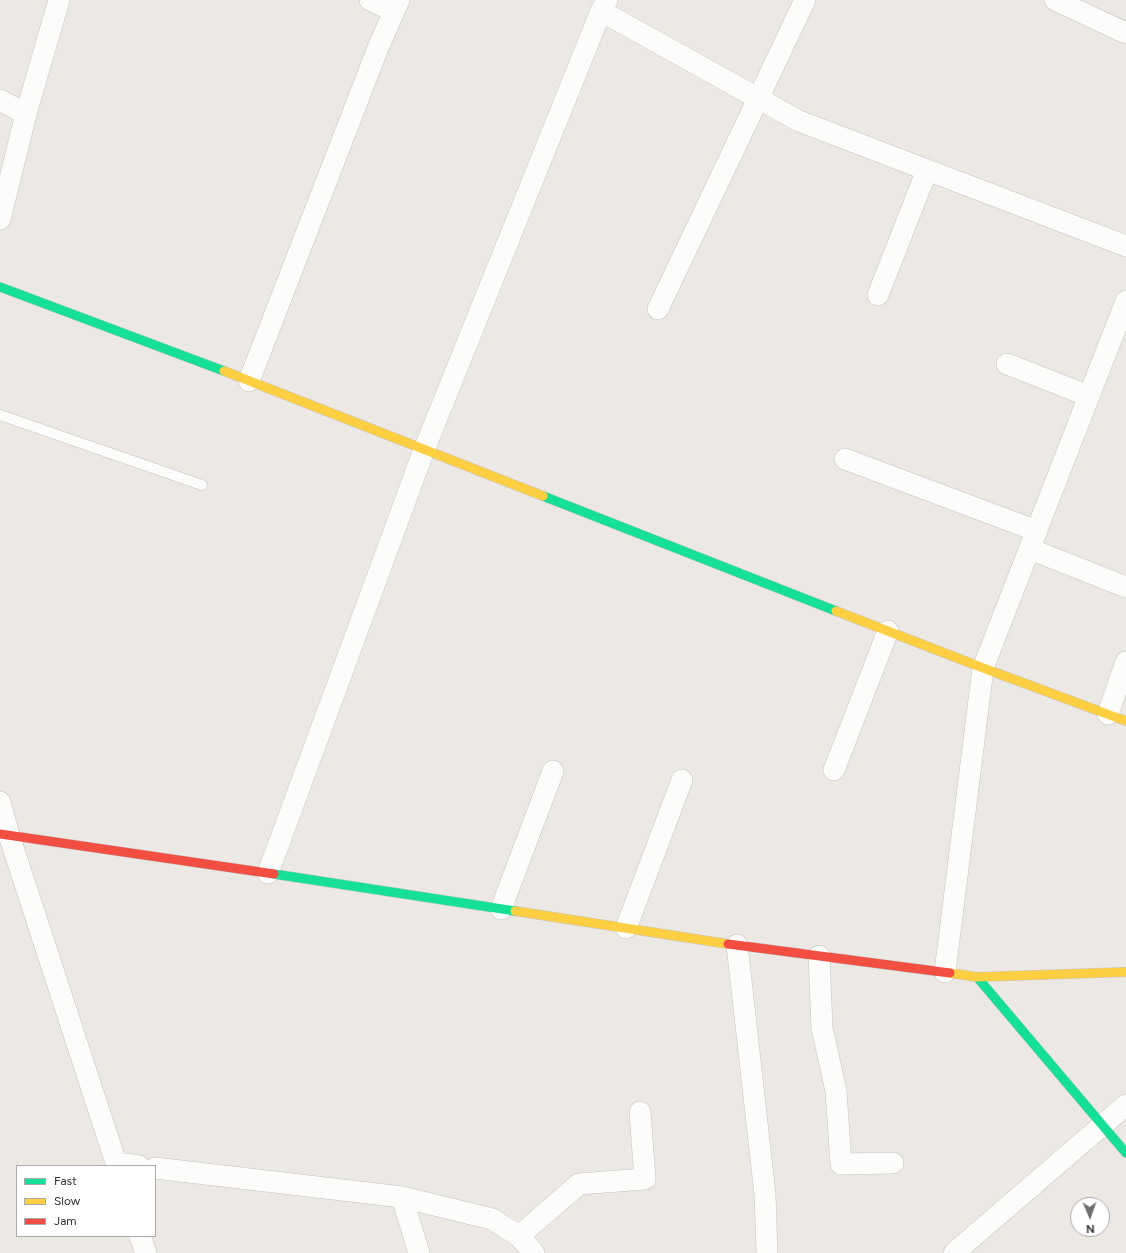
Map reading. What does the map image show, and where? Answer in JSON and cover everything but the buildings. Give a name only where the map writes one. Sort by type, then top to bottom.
[{"type":"street","points":[[0,219],[26,114],[59,0]]},
{"type":"street","points":[[249,381],[378,48],[397,5],[370,0]]},
{"type":"street","points":[[658,309],[805,0]]},
{"type":"street","points":[[1055,0],[1126,32]]},
{"type":"street","points":[[268,873],[424,450],[604,6],[798,121],[1126,246]]},
{"type":"street","points":[[0,100],[26,114]]},
{"type":"street","points":[[878,295],[927,170]]},
{"type":"street","points":[[0,287],[249,381],[984,668],[1117,717],[1126,662]]},
{"type":"street","points":[[945,972],[984,668],[1126,301]]},
{"type":"street","points":[[1007,364],[1089,396]]},
{"type":"street","points":[[845,459],[1033,540],[1126,586]]},
{"type":"street","points":[[834,770],[888,631]]},
{"type":"street","points":[[501,909],[553,770]]},
{"type":"street","points":[[626,928],[682,780]]},
{"type":"street","points":[[0,802],[4,835],[117,1165]]},
{"type":"street","points":[[4,835],[268,873],[737,945],[977,977],[1126,972]]},
{"type":"street","points":[[737,945],[765,1194],[768,1253]]},
{"type":"street","points":[[819,956],[822,1028],[836,1091],[841,1164],[893,1163]]},
{"type":"street","points":[[977,977],[1126,1153]]},
{"type":"street","points":[[954,1253],[1126,1105]]},
{"type":"street","points":[[519,1236],[579,1184],[645,1179],[640,1112]]},
{"type":"street","points":[[156,1168],[402,1197],[492,1219],[519,1236],[534,1253]]},
{"type":"street","points":[[402,1197],[419,1253]]},
{"type":"street","points":[[140,1237],[146,1253]]},
{"type":"lane","points":[[0,415],[202,485]]},
{"type":"traffic: fast","points":[[0,287],[224,371]]},
{"type":"traffic: fast","points":[[543,496],[836,611]]},
{"type":"traffic: fast","points":[[274,874],[515,911]]},
{"type":"traffic: fast","points":[[977,977],[1126,1153]]},
{"type":"traffic: slow","points":[[224,371],[543,496]]},
{"type":"traffic: slow","points":[[836,611],[1126,721]]},
{"type":"traffic: slow","points":[[515,911],[728,944]]},
{"type":"traffic: slow","points":[[950,973],[977,977],[1126,972]]},
{"type":"traffic: jam","points":[[0,834],[274,874]]},
{"type":"traffic: jam","points":[[728,944],[950,973]]}]
